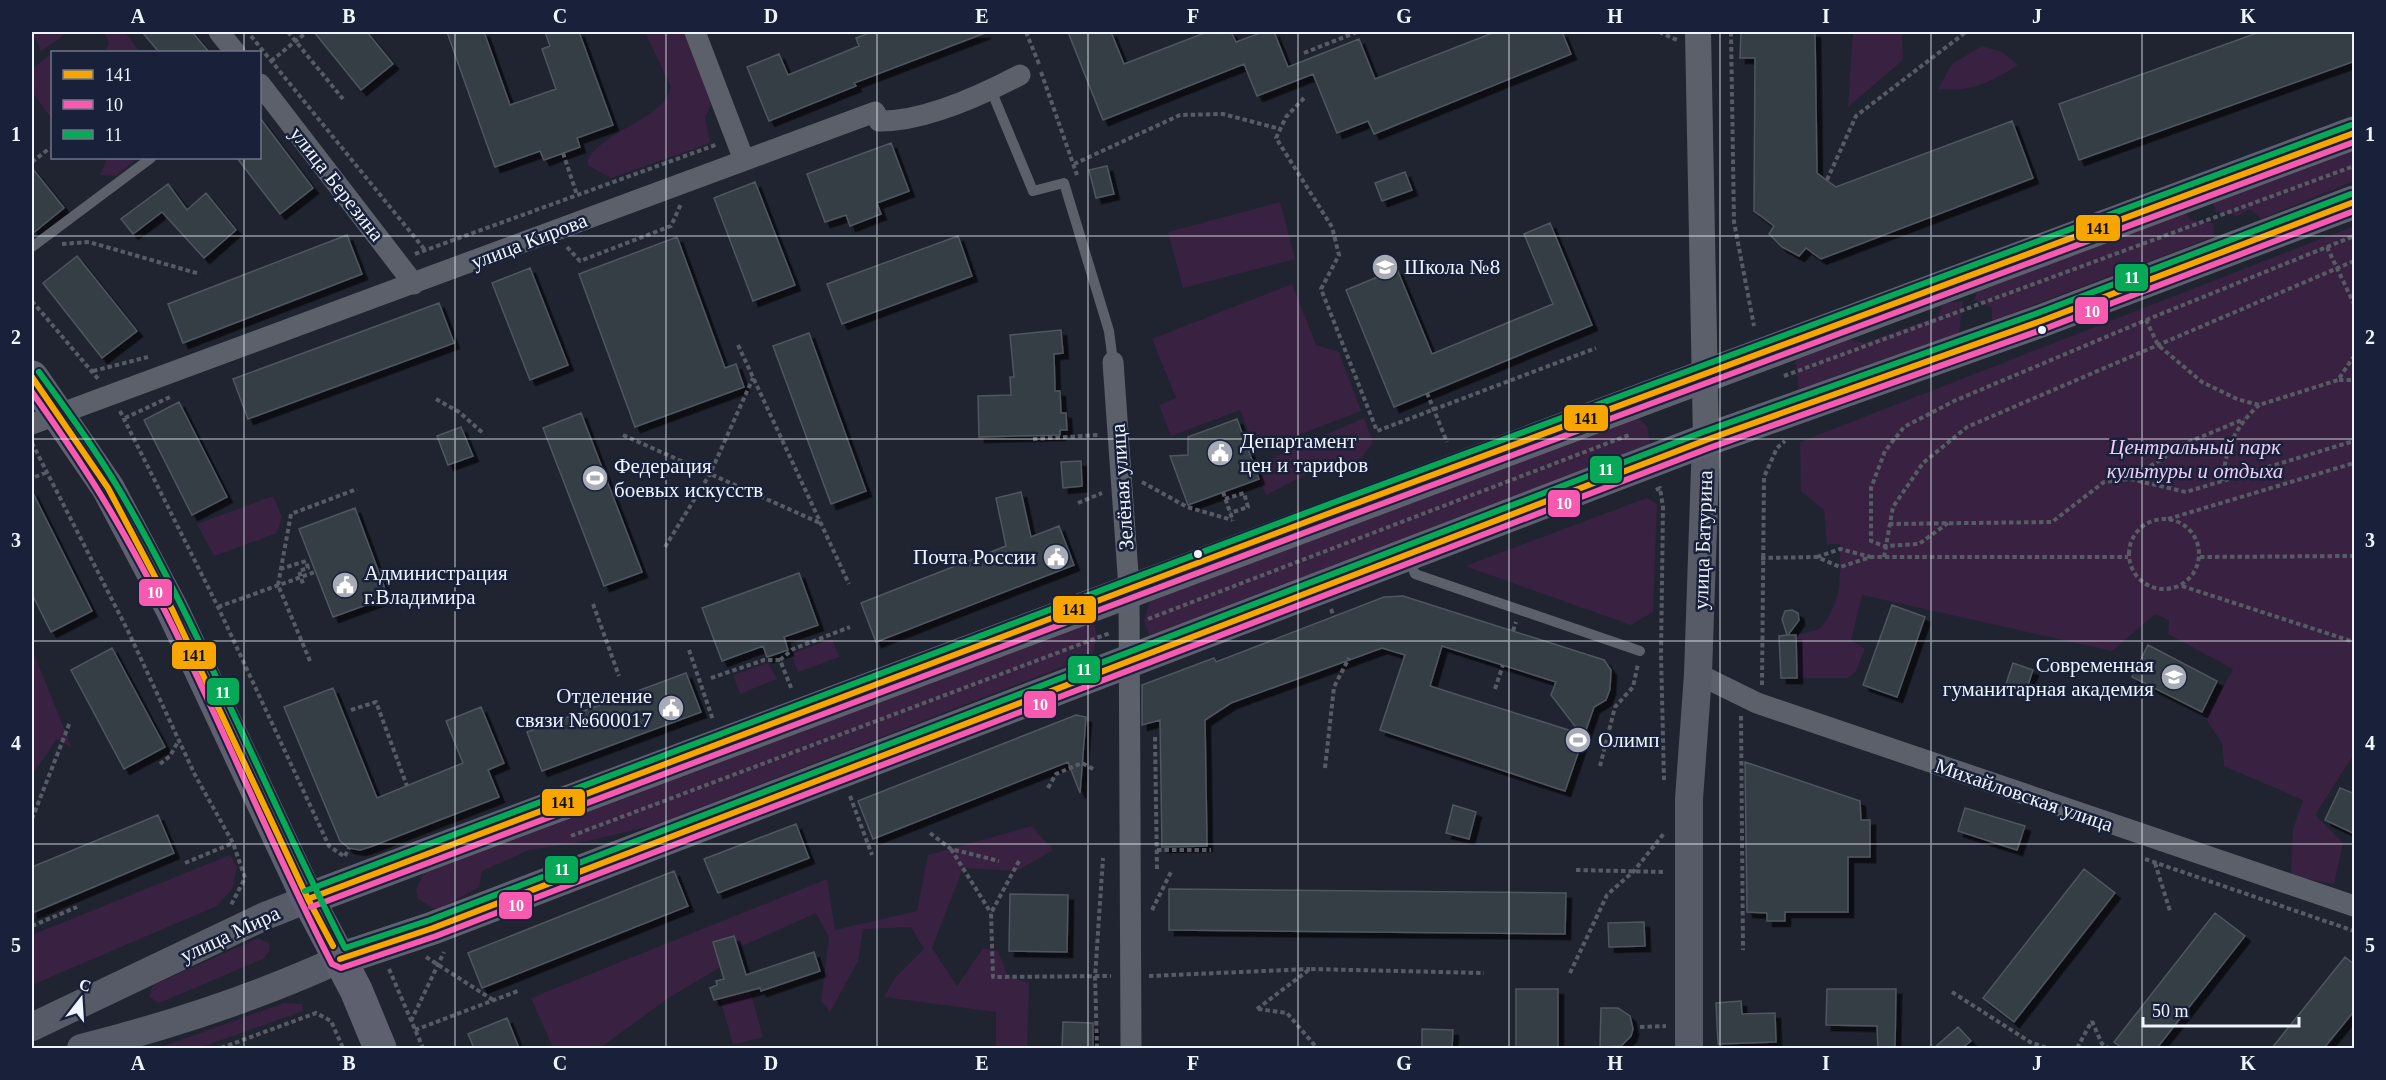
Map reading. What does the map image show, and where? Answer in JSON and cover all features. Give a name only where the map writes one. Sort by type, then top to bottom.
[{"type":"main road","name":"улица Мира","points":[[32,1027],[265,916],[308,899],[1706,372],[2355,133]]},
{"type":"main road","points":[[81,1048],[160,1028],[298,978],[340,959],[433,928],[1706,440],[2041,321],[2355,202]]},
{"type":"main road","points":[[32,377],[45,419],[108,488],[172,609],[308,899],[340,959],[380,1048]]},
{"type":"main road","name":"улица Батурина","points":[[1678,1043],[1689,799],[1698,674],[1706,440]]},
{"type":"street","points":[[219,32],[234,51]]},
{"type":"street","points":[[695,32],[744,160]]},
{"type":"street","name":"улица Батурина","points":[[1690,37],[1706,372],[1706,440]]},
{"type":"street","name":"улица Кирова","points":[[45,419],[875,112],[879,121],[901,122],[991,90],[1020,75]]},
{"type":"street","name":"улица Березина","points":[[262,76],[414,284]]},
{"type":"street","name":"Зелёная улица","points":[[1113,362],[1129,588],[1131,1048]]},
{"type":"street","name":"Михайловская улица","points":[[1698,674],[1757,703],[2355,906]]},
{"type":"lane","name":"Зелёная улица","points":[[991,90],[1033,191],[1064,183],[1109,331],[1113,362]]},
{"type":"lane","points":[[33,246],[150,159]]},
{"type":"lane","points":[[1407,554],[1414,574],[1640,651]]},
{"type":"path","points":[[248,32],[425,250]]},
{"type":"path","points":[[288,32],[343,99]]},
{"type":"path","points":[[262,76],[271,60],[307,32]]},
{"type":"path","points":[[1026,32],[1074,164],[1180,115],[1223,114],[1281,129]]},
{"type":"path","points":[[1304,53],[1357,32]]},
{"type":"path","points":[[1659,32],[1690,37]]},
{"type":"path","points":[[1731,32],[1734,222],[1754,326]]},
{"type":"path","points":[[1827,180],[1856,116],[1966,32]]},
{"type":"path","points":[[1304,98],[1286,117],[1276,138],[1332,227],[1339,255],[1322,289],[1377,431],[1596,348]]},
{"type":"path","points":[[395,261],[736,138]]},
{"type":"path","points":[[32,162],[50,148]]},
{"type":"path","points":[[563,153],[578,195]]},
{"type":"path","points":[[1784,376],[2355,166]]},
{"type":"path","points":[[558,250],[568,247],[580,261],[671,225],[681,204],[692,200]]},
{"type":"path","points":[[1948,523],[1919,544],[1884,546],[1871,541],[1871,488],[1885,451],[1904,427],[1954,401],[2146,320],[2355,236]]},
{"type":"path","points":[[33,246],[89,242],[200,274]]},
{"type":"path","points":[[2327,247],[2355,303]]},
{"type":"path","points":[[1884,557],[1884,546],[1893,507],[1923,463],[1967,427],[2355,261]]},
{"type":"path","points":[[32,301],[93,371],[125,418],[218,607],[329,846]]},
{"type":"path","points":[[2146,320],[2158,345],[2202,382],[2237,399],[2259,405]]},
{"type":"path","points":[[738,345],[849,584]]},
{"type":"path","points":[[93,371],[160,354]]},
{"type":"path","points":[[2338,380],[2355,356]]},
{"type":"path","points":[[1784,368],[1784,387]]},
{"type":"path","points":[[665,547],[710,474],[753,377]]},
{"type":"path","points":[[2223,481],[2224,456],[2244,419],[2259,405],[2338,380],[2355,380]]},
{"type":"path","points":[[1427,393],[1449,445]]},
{"type":"path","points":[[125,418],[172,396]]},
{"type":"path","points":[[436,399],[459,412],[483,433]]},
{"type":"path","points":[[2130,479],[2189,442],[2244,419]]},
{"type":"path","points":[[1762,692],[1761,558],[1764,477],[1777,448],[1794,433]]},
{"type":"path","points":[[623,435],[820,523]]},
{"type":"path","points":[[571,836],[817,745],[1629,435]]},
{"type":"path","points":[[1033,439],[1081,436]]},
{"type":"path","points":[[1889,524],[2052,522],[2104,482],[2130,479],[2186,492],[2355,441]]},
{"type":"path","points":[[32,442],[233,843],[245,878]]},
{"type":"path","points":[[2168,519],[2190,529],[2196,538],[2200,557],[2191,579],[2181,586],[2168,590],[2154,589],[2141,581],[2132,569],[2128,557],[2130,544],[2137,532],[2148,523],[2355,463]]},
{"type":"path","points":[[34,477],[47,472]]},
{"type":"path","points":[[1139,480],[1187,507],[1232,520]]},
{"type":"path","points":[[1660,488],[1663,507],[1661,654],[1664,790]]},
{"type":"path","points":[[310,661],[278,585],[291,514],[357,489]]},
{"type":"path","points":[[1223,492],[1225,499],[1229,512],[1248,507],[1244,493],[1225,499]]},
{"type":"path","points":[[1309,521],[1370,569]]},
{"type":"path","points":[[1761,558],[1817,557],[1840,549],[1871,557],[2128,557]]},
{"type":"path","points":[[2200,557],[2355,556]]},
{"type":"path","points":[[1817,557],[1840,567],[1871,557]]},
{"type":"path","points":[[280,569],[306,561],[308,568],[299,571],[303,584]]},
{"type":"path","points":[[218,607],[315,572]]},
{"type":"path","points":[[2181,586],[2355,642]]},
{"type":"path","points":[[593,604],[619,676]]},
{"type":"path","points":[[711,678],[764,660],[780,660],[793,649],[850,627]]},
{"type":"path","points":[[689,650],[714,723]]},
{"type":"path","points":[[1600,766],[1615,707],[1633,687],[1640,651]]},
{"type":"path","points":[[1325,768],[1334,687],[1349,658]]},
{"type":"path","points":[[780,660],[793,693]]},
{"type":"path","points":[[1495,689],[1503,665]]},
{"type":"path","points":[[351,710],[376,702],[407,786]]},
{"type":"path","points":[[1741,714],[1743,950]]},
{"type":"path","points":[[32,819],[70,722]]},
{"type":"path","points":[[1155,737],[1157,870]]},
{"type":"path","points":[[814,738],[819,751]]},
{"type":"path","points":[[160,764],[170,756],[179,739]]},
{"type":"path","points":[[1048,788],[1056,774],[1082,763],[1095,770]]},
{"type":"path","points":[[632,775],[662,840]]},
{"type":"path","points":[[846,787],[872,855]]},
{"type":"path","points":[[1665,824],[1665,842]]},
{"type":"path","points":[[1570,973],[1607,896],[1634,871],[1665,832]]},
{"type":"path","points":[[930,833],[951,849],[991,913]]},
{"type":"path","points":[[185,863],[233,843]]},
{"type":"path","points":[[345,857],[349,848]]},
{"type":"path","points":[[951,849],[999,861]]},
{"type":"path","points":[[1157,850],[1211,850]]},
{"type":"path","points":[[1097,1048],[1095,977],[1102,858]]},
{"type":"path","points":[[1019,861],[991,913],[993,977],[1095,977],[1310,969],[1484,973]]},
{"type":"path","points":[[1665,862],[1665,884]]},
{"type":"path","points":[[2155,863],[2170,911]]},
{"type":"path","points":[[1576,870],[1665,872]]},
{"type":"path","points":[[32,926],[77,907]]},
{"type":"path","points":[[411,1022],[446,948]]},
{"type":"path","points":[[418,952],[494,1000]]},
{"type":"path","points":[[1310,969],[1257,1009],[1287,1013],[1317,1048]]},
{"type":"path","points":[[389,971],[423,1048]]},
{"type":"path","points":[[415,1030],[518,992]]},
{"type":"path","points":[[1952,992],[2030,1042],[2047,1048]]},
{"type":"path","points":[[221,1048],[316,1012],[331,1022],[343,1048]]},
{"type":"path","points":[[1668,1014],[1668,1026],[1678,1043]]},
{"type":"path","points":[[2077,1048],[2092,1021],[2102,1044],[2108,1048]]},
{"type":"path","points":[[1640,1027],[1668,1026]]},
{"type":"green space","points":[[32,32],[64,32],[63,36],[41,51]]},
{"type":"green space","points":[[104,32],[125,32],[139,51],[105,51],[109,43]]},
{"type":"green space","points":[[645,32],[690,32],[716,96],[705,117],[710,143],[611,178],[589,166],[587,161],[607,140],[657,108],[666,99],[671,87]]},
{"type":"green space","points":[[1853,32],[1902,32],[1903,60],[1848,107]]},
{"type":"green space","points":[[1982,46],[2002,52],[2018,65],[1970,88],[1938,89],[1952,64]]},
{"type":"green space","points":[[51,54],[51,118],[32,92],[32,69]]},
{"type":"green space","points":[[2354,146],[2354,181],[2261,219],[2250,209],[2238,216],[2216,211],[2212,201]]},
{"type":"green space","points":[[107,159],[137,159],[116,176],[100,175]]},
{"type":"green space","points":[[1280,202],[1295,259],[1183,288],[1168,232]]},
{"type":"green space","points":[[2185,211],[2190,220],[2214,223],[2213,237],[1992,321],[1992,308],[1974,300],[1979,288]]},
{"type":"green space","name":"Центральный парк культуры и отдыха","points":[[2354,226],[2354,754],[2315,815],[2343,843],[2334,884],[2291,876],[2293,829],[2303,800],[2224,766],[2222,743],[2206,719],[2233,669],[2168,634],[2169,620],[2155,614],[2112,651],[1862,595],[1851,640],[1865,649],[1856,671],[1848,678],[1797,678],[1796,635],[1820,629],[1833,608],[1839,589],[1840,569],[1840,544],[1827,544],[1824,510],[1801,491],[1800,442]]},
{"type":"green space","points":[[1292,284],[1316,345],[1339,352],[1361,411],[1256,451],[1240,410],[1171,436],[1159,405],[1176,398],[1152,339]]},
{"type":"green space","points":[[1963,301],[1959,333],[1799,393],[1795,356],[1846,338],[1864,343],[1938,316],[1943,303]]},
{"type":"green space","points":[[1635,415],[1647,426],[1650,446],[1150,638],[1144,621],[1150,601]]},
{"type":"green space","points":[[1364,418],[1373,442],[1357,464],[1327,464],[1266,495],[1259,479],[1273,458]]},
{"type":"green space","points":[[273,496],[282,517],[277,533],[214,556],[197,524]]},
{"type":"green space","points":[[1647,498],[1657,504],[1653,612],[1631,625],[1465,566]]},
{"type":"green space","points":[[1094,621],[1097,636],[1093,655],[655,825],[588,841],[529,850],[482,871],[479,887],[437,910],[418,899],[416,890],[424,871],[435,866]]},
{"type":"green space","points":[[832,639],[839,657],[798,672],[791,654]]},
{"type":"green space","points":[[32,649],[72,748],[57,739],[32,775]]},
{"type":"green space","points":[[768,663],[777,679],[740,694],[733,675]]},
{"type":"green space","points":[[1032,826],[1053,850],[1017,871],[963,868],[932,948],[957,986],[983,948],[998,951],[1008,976],[1029,983],[1027,1048],[996,1048],[996,1012],[884,997],[895,978],[924,949],[911,927],[863,929],[858,961],[830,1012],[821,1001],[829,938],[816,913],[729,952],[719,968],[670,997],[600,1048],[553,1048],[531,998],[827,879],[835,930],[917,911],[928,855]],"holes":[[[734,936],[737,946],[716,953],[713,943]]]},
{"type":"green space","points":[[230,855],[237,867],[232,889],[217,906],[32,985],[32,935]]},
{"type":"green space","points":[[258,938],[270,944],[269,952],[263,959],[159,1003],[149,997],[153,985]]},
{"type":"green space","points":[[750,990],[763,1037],[733,1045],[720,998]]},
{"type":"green space","points":[[284,1003],[302,1004],[303,1011],[199,1048],[158,1048]]},
{"type":"building","points":[[142,32],[192,32],[208,51],[158,51]]},
{"type":"building","points":[[314,32],[367,32],[393,64],[361,90]]},
{"type":"building","points":[[447,32],[484,32],[510,105],[556,89],[542,49],[550,46],[545,32],[579,32],[613,125],[577,138],[580,147],[544,160],[540,151],[495,167]]},
{"type":"building","points":[[872,32],[985,33],[854,83],[856,86],[769,121],[747,67],[779,54],[788,75],[859,46],[856,38]]},
{"type":"building","points":[[1068,32],[1111,32],[1124,64],[1207,32],[1231,32],[1236,42],[1263,32],[1274,32],[1288,67],[1359,39],[1375,79],[1495,32],[1562,32],[1571,54],[1374,134],[1368,121],[1337,133],[1313,74],[1257,96],[1244,64],[1103,120]]},
{"type":"building","points":[[1741,32],[1815,32],[1817,173],[1836,187],[2012,121],[2033,178],[1821,259],[1806,248],[1799,256],[1782,247],[1769,234],[1774,226],[1754,211],[1755,58],[1740,58]]},
{"type":"building","points":[[2260,32],[2355,32],[2355,61],[2079,160],[2059,104]]},
{"type":"building","points":[[261,119],[313,188],[280,214],[238,159],[261,159]]},
{"type":"building","points":[[891,143],[909,191],[877,203],[881,214],[850,226],[846,215],[825,222],[807,174]]},
{"type":"building","points":[[1107,166],[1114,194],[1096,198],[1089,170]]},
{"type":"building","points":[[32,168],[64,208],[32,234]]},
{"type":"building","points":[[1405,172],[1412,190],[1382,201],[1375,183]]},
{"type":"building","points":[[755,182],[795,285],[753,301],[714,198]]},
{"type":"building","points":[[168,184],[187,210],[206,193],[236,230],[204,258],[162,212],[133,234],[121,219]]},
{"type":"building","points":[[1550,223],[1592,325],[1394,407],[1346,290],[1397,269],[1432,354],[1553,304],[1524,234]]},
{"type":"building","points":[[347,235],[362,274],[183,343],[168,304]]},
{"type":"building","points":[[958,236],[972,276],[842,324],[827,284]]},
{"type":"building","points":[[677,237],[725,368],[736,364],[744,387],[635,427],[579,274]]},
{"type":"building","points":[[77,256],[137,331],[102,358],[43,283]]},
{"type":"building","points":[[530,268],[568,365],[530,380],[492,283]]},
{"type":"building","points":[[439,303],[454,343],[248,419],[233,379]]},
{"type":"building","points":[[1061,330],[1063,353],[1054,354],[1055,391],[1060,391],[1061,413],[1066,413],[1067,430],[1060,430],[1060,435],[979,437],[978,396],[1011,395],[1010,377],[1014,377],[1010,335]]},
{"type":"building","points":[[809,333],[866,491],[831,504],[773,346]]},
{"type":"building","points":[[179,402],[227,497],[192,515],[144,420]]},
{"type":"building","points":[[581,413],[642,572],[604,586],[543,428]]},
{"type":"building","points":[[1237,419],[1259,479],[1188,505],[1170,456],[1188,455],[1188,437]]},
{"type":"building","points":[[461,427],[473,456],[448,465],[437,436]]},
{"type":"building","points":[[1081,461],[1082,486],[1063,488],[1061,462]]},
{"type":"building","points":[[32,491],[92,611],[51,632],[32,594]]},
{"type":"building","points":[[1021,492],[1031,537],[1059,526],[1074,565],[876,642],[861,603],[1006,546],[996,498]]},
{"type":"building","points":[[355,508],[388,597],[333,617],[299,529]]},
{"type":"building","points":[[799,573],[818,625],[784,637],[788,650],[767,657],[763,646],[722,661],[702,608]]},
{"type":"building","points":[[1403,596],[1604,660],[1611,670],[1610,689],[1606,700],[1594,707],[1565,791],[1380,730],[1405,655],[1382,648],[1231,703],[1205,720],[1207,846],[1162,847],[1160,720],[1142,725],[1142,685],[1214,658],[1216,662],[1384,597]],"holes":[[[1442,646],[1556,682],[1551,695],[1581,734],[1430,686]]]},
{"type":"building","points":[[1892,605],[1925,617],[1897,697],[1863,685]]},
{"type":"building","points":[[1792,610],[1798,613],[1799,620],[1788,635],[1796,635],[1797,678],[1781,678],[1779,636],[1787,635],[1782,619],[1785,611]]},
{"type":"building","points":[[2148,645],[2217,681],[2202,712],[2132,677]]},
{"type":"building","points":[[112,648],[165,747],[124,769],[71,670]]},
{"type":"building","points":[[2013,663],[2033,670],[2026,691],[2006,684]]},
{"type":"building","points":[[686,673],[701,712],[542,771],[527,732]]},
{"type":"building","points":[[333,688],[377,798],[463,763],[446,721],[481,707],[504,763],[488,770],[499,797],[370,847],[360,850],[349,848],[340,841],[284,707]]},
{"type":"building","points":[[1076,715],[1086,717],[1080,793],[1068,762],[873,839],[858,801]]},
{"type":"building","points":[[1745,762],[1860,801],[1861,820],[1870,820],[1870,857],[1848,857],[1848,912],[1785,912],[1785,921],[1767,921],[1767,913],[1747,912]]},
{"type":"building","points":[[2340,788],[2355,794],[2355,834],[2325,820]]},
{"type":"building","points":[[1453,805],[1476,812],[1469,839],[1446,833]]},
{"type":"building","points":[[1965,808],[2025,826],[2017,850],[1958,831]]},
{"type":"building","points":[[158,815],[174,853],[32,913],[32,867]]},
{"type":"building","points":[[796,824],[809,858],[718,893],[704,859]]},
{"type":"building","points":[[2084,869],[2115,893],[2014,1022],[1983,998]]},
{"type":"building","points":[[674,871],[688,906],[482,988],[468,953]]},
{"type":"building","points":[[1169,889],[1566,893],[1565,934],[1169,930]]},
{"type":"building","points":[[1010,894],[1068,895],[1067,952],[1009,951]]},
{"type":"building","points":[[2215,913],[2245,936],[2157,1048],[2122,1048],[2114,1042]]},
{"type":"building","points":[[1644,922],[1645,946],[1609,947],[1608,923]]},
{"type":"building","points":[[734,936],[746,975],[814,952],[820,971],[761,991],[760,988],[714,1000],[710,988],[717,985],[716,981],[724,979],[713,942]]},
{"type":"building","points":[[2345,957],[2355,965],[2355,1010],[2324,1048],[2272,1048]]},
{"type":"building","points":[[1516,989],[1558,989],[1558,1048],[1516,1048]]},
{"type":"building","points":[[1827,989],[1896,989],[1895,1048],[1878,1048],[1877,1026],[1826,1025]]},
{"type":"building","points":[[1741,1001],[1742,1014],[1775,1013],[1776,1042],[1718,1044],[1716,1003]]},
{"type":"building","points":[[1601,1008],[1618,1008],[1630,1016],[1633,1029],[1631,1036],[1621,1046],[1600,1047]]},
{"type":"building","points":[[507,1018],[519,1048],[474,1048],[468,1034]]},
{"type":"building","points":[[1063,1022],[1093,1023],[1093,1048],[1062,1048]]},
{"type":"building","points":[[1958,1027],[1971,1041],[1962,1048],[1934,1048]]},
{"type":"building","points":[[1422,1029],[1453,1030],[1452,1048],[1422,1048]]},
{"type":"transit line","name":"11","points":[[305,891],[1327,505],[2351,125]]},
{"type":"transit line","name":"141","points":[[308,899],[1330,513],[2354,133]]},
{"type":"transit line","name":"10","points":[[311,907],[1333,522],[2354,142]]},
{"type":"transit line","name":"11","points":[[39,372],[111,476],[161,565],[345,948],[430,920],[1703,432],[2038,313],[2351,194]]},
{"type":"transit line","name":"141","points":[[340,959],[433,928],[1706,440],[2041,321],[2354,202]]},
{"type":"transit line","name":"10","points":[[32,392],[95,485],[144,571],[173,626],[304,908],[332,964],[341,968],[436,936],[1709,448],[2044,329],[2354,211]]},
{"type":"transit line","name":"141","points":[[32,377],[108,488],[172,609],[308,899],[333,946]]},
{"type":"place","name":"Школа №8","points":[[1385,267]]},
{"type":"place","name":"Департамент цен и тарифов","points":[[1220,453]]},
{"type":"place","name":"Федерация боевых искусств","points":[[595,478]]},
{"type":"place","name":"Почта России","points":[[1056,557]]},
{"type":"place","name":"Администрация г.Владимира","points":[[345,585]]},
{"type":"place","name":"Современная гуманитарная академия","points":[[2174,677]]},
{"type":"place","name":"Отделение связи №600017","points":[[671,708]]},
{"type":"place","name":"Олимп","points":[[1578,740]]}]
